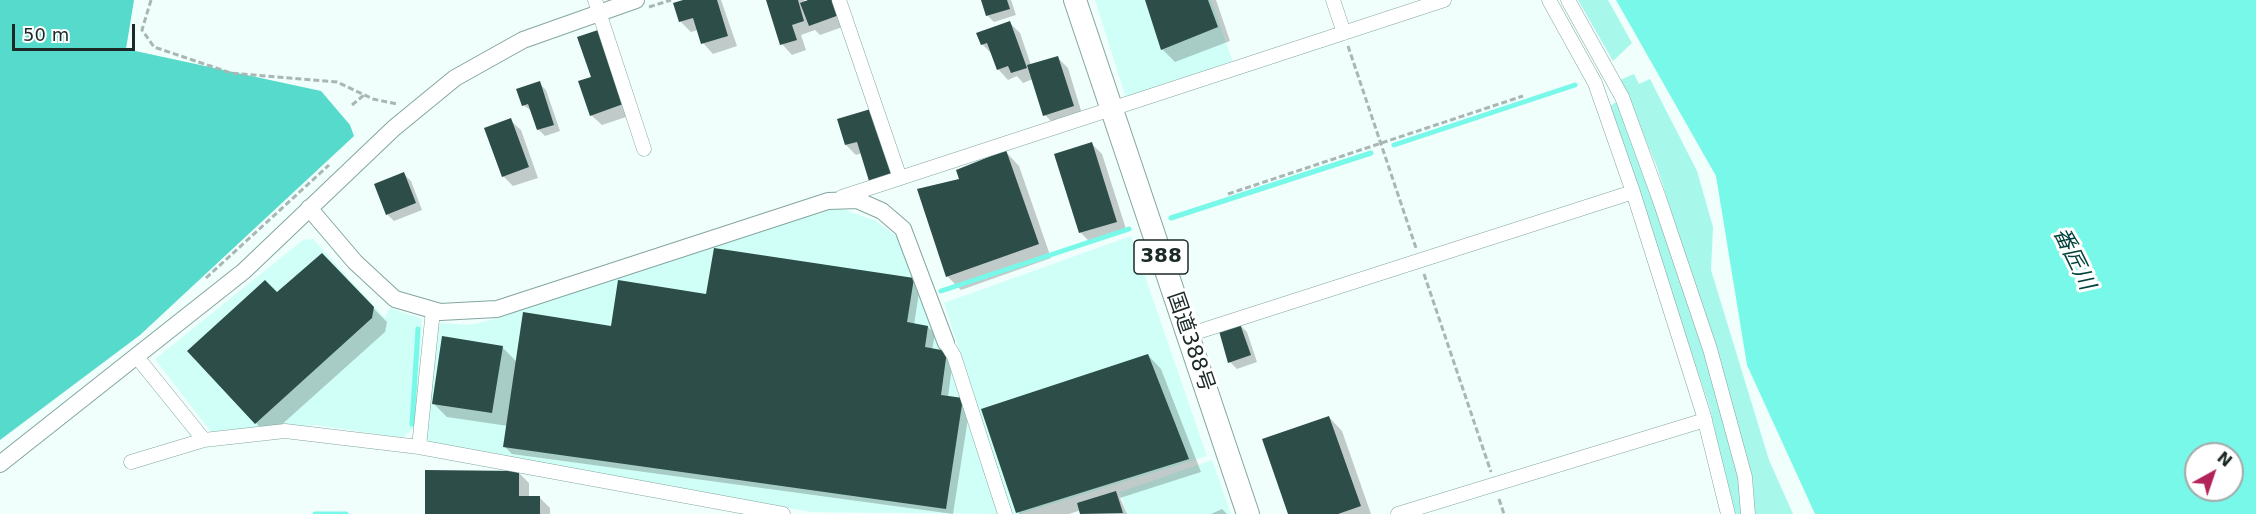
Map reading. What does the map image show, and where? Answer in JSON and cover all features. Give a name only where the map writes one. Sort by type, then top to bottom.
[{"type":"highway","name":"国道388号","points":[[1075,0],[1248,514]]},
{"type":"street","points":[[839,0],[900,178]]},
{"type":"street","points":[[1332,0],[1344,33]]},
{"type":"street","points":[[309,208],[355,262],[395,299],[440,312],[497,309],[1444,0]]},
{"type":"street","points":[[1549,0],[1595,83],[1633,192],[1705,420],[1728,514]]},
{"type":"street","points":[[1568,0],[1622,97],[1663,209],[1710,349],[1745,477],[1748,514]]},
{"type":"street","points":[[0,464],[244,271],[417,108],[455,78],[497,52],[597,6],[637,5]]},
{"type":"street","points":[[597,6],[644,149]]},
{"type":"street","points":[[1188,335],[1633,192]]},
{"type":"street","points":[[828,201],[857,200],[870,203],[893,218],[911,243],[946,343],[954,356],[1005,514]]},
{"type":"street","points":[[419,447],[433,310]]},
{"type":"street","points":[[137,357],[204,440]]},
{"type":"street","points":[[1398,514],[1705,420]]},
{"type":"street","points":[[131,462],[204,440],[285,431],[419,447],[783,514]]},
{"type":"path","points":[[151,0],[142,30],[154,47],[231,73],[337,82],[373,99],[417,108]]},
{"type":"path","points":[[637,5],[671,0]]},
{"type":"path","points":[[352,105],[364,95]]},
{"type":"path","points":[[1228,194],[1523,96]]},
{"type":"shaded area","points":[[0,0],[134,0],[126,49],[321,91],[350,125],[354,136],[140,335],[0,440]]},
{"type":"shaded area","points":[[1095,0],[1211,0],[1233,62],[1126,98]]},
{"type":"shaded area","points":[[1578,0],[1608,0],[1632,43],[1613,61]]},
{"type":"shaded area","points":[[1634,74],[1639,84],[1650,79],[1697,171],[1713,227],[1711,270],[1769,460],[1793,514],[1755,514],[1752,485],[1719,360],[1657,167],[1620,80]]},
{"type":"shaded area","points":[[1620,99],[1706,348],[1742,481],[1744,514],[1732,514],[1710,408],[1609,107]]},
{"type":"shaded area","points":[[831,205],[876,221],[900,239],[946,348],[999,514],[812,512],[431,447],[426,440],[433,329],[440,323],[471,325],[501,317]]},
{"type":"shaded area","points":[[1131,236],[1207,456],[1020,514],[1012,514],[944,303]]},
{"type":"shaded area","points":[[313,239],[385,318],[390,308],[422,319],[416,426],[402,438],[315,425],[211,432],[155,359],[303,240]]},
{"type":"shaded area","points":[[1212,460],[1231,514],[1127,514],[1120,492]]},
{"type":"water","name":"番匠川","points":[[1616,0],[2256,0],[2256,514],[1815,514],[1747,365],[1716,176]]},
{"type":"building","points":[[683,0],[717,0],[728,36],[701,44],[693,18],[679,22],[673,3]]},
{"type":"building","points":[[766,0],[798,0],[804,21],[792,25],[797,40],[780,45]]},
{"type":"building","points":[[808,0],[837,0],[842,14],[809,26],[800,3]]},
{"type":"building","points":[[981,0],[1007,0],[1010,9],[986,16]]},
{"type":"building","points":[[1145,0],[1208,0],[1218,27],[1161,50]]},
{"type":"building","points":[[1010,21],[1027,68],[1011,73],[1008,66],[997,70],[987,43],[981,45],[976,33]]},
{"type":"building","points":[[601,29],[626,103],[590,116],[578,81],[591,77],[577,37]]},
{"type":"building","points":[[1058,56],[1074,106],[1043,116],[1027,65]]},
{"type":"building","points":[[540,81],[554,125],[537,130],[528,104],[522,106],[516,89]]},
{"type":"building","points":[[874,108],[894,173],[869,181],[857,142],[845,145],[837,119]]},
{"type":"building","points":[[511,118],[529,167],[502,177],[484,128]]},
{"type":"building","points":[[1092,142],[1117,222],[1079,233],[1054,154]]},
{"type":"building","points":[[1006,150],[1039,244],[946,277],[917,189],[959,179],[956,170]]},
{"type":"building","points":[[404,172],[416,203],[386,215],[374,184]]},
{"type":"building","points":[[714,248],[914,278],[907,322],[928,326],[925,347],[947,351],[941,395],[963,398],[946,509],[503,447],[523,312],[611,326],[618,280],[706,294]]},
{"type":"building","points":[[322,253],[374,307],[372,318],[255,424],[187,351],[265,280],[277,292]]},
{"type":"building","points":[[1240,324],[1251,355],[1228,363],[1219,331]]},
{"type":"building","points":[[442,336],[503,346],[492,413],[432,404]]},
{"type":"building","points":[[1148,354],[1189,459],[1016,513],[981,409]]},
{"type":"building","points":[[1329,416],[1361,506],[1338,514],[1288,514],[1262,439]]},
{"type":"building","points":[[425,470],[519,471],[519,496],[540,496],[540,514],[425,514]]},
{"type":"building","points":[[1116,491],[1123,513],[1080,514],[1077,503]]},
{"type":"waterway","points":[[1394,145],[1575,85]]},
{"type":"waterway","points":[[1171,218],[1371,153]]},
{"type":"waterway","points":[[941,291],[1129,229]]},
{"type":"waterway","points":[[412,424],[418,329]]},
{"type":"waterway","points":[[315,514],[346,514]]}]
